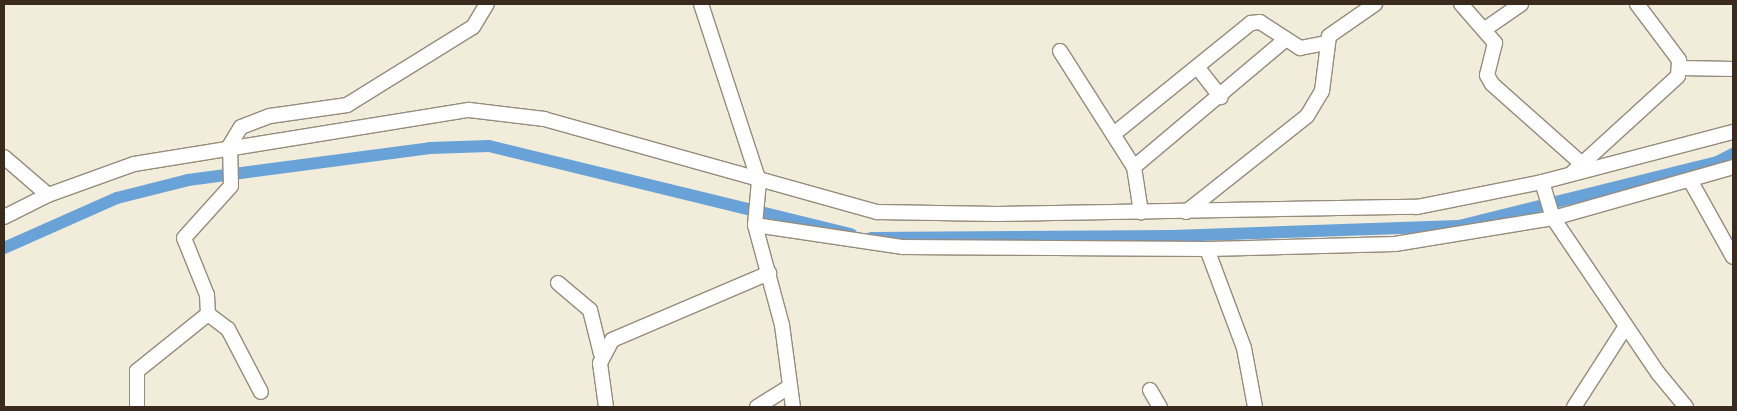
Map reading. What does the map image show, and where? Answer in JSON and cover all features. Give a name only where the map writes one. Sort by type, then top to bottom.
[{"type":"street","points":[[208,314],[207,295],[184,238],[233,179],[231,149],[241,126],[254,120],[347,105],[382,86],[473,27],[487,4]]},
{"type":"street","points":[[701,4],[759,186],[755,220],[782,325],[787,388],[793,407]]},
{"type":"street","points":[[1186,212],[1317,104],[1327,69],[1326,43],[1335,31],[1375,4]]},
{"type":"street","points":[[1461,4],[1495,43],[1487,76],[1492,84],[1582,164]]},
{"type":"street","points":[[1484,30],[1522,4]]},
{"type":"street","points":[[1637,4],[1681,68]]},
{"type":"street","points":[[1115,133],[1198,68],[1251,23],[1260,22],[1300,48],[1326,43]]},
{"type":"street","points":[[1134,167],[1221,97],[1285,40]]},
{"type":"street","points":[[1060,51],[1115,133],[1134,167],[1141,212]]},
{"type":"street","points":[[1198,68],[1221,97]]},
{"type":"street","points":[[1571,175],[1681,68],[1733,69]]},
{"type":"street","points":[[4,217],[48,195],[116,169],[444,112],[490,111],[567,125],[759,186],[877,212],[1385,210],[1542,186],[1571,175],[1733,132]]},
{"type":"street","points":[[4,157],[48,195]]},
{"type":"street","points":[[755,220],[903,247],[1207,248],[1418,242],[1550,215],[1690,180],[1733,167]]},
{"type":"street","points":[[1690,180],[1733,257]]},
{"type":"street","points":[[1542,186],[1550,215],[1626,326],[1686,407]]},
{"type":"street","points":[[1207,248],[1244,348],[1255,407]]},
{"type":"street","points":[[601,354],[620,336],[769,274]]},
{"type":"street","points":[[558,283],[590,310],[601,354],[606,407]]},
{"type":"street","points":[[208,314],[228,329],[260,392]]},
{"type":"street","points":[[137,407],[137,371],[208,314]]},
{"type":"street","points":[[1574,407],[1626,326]]},
{"type":"street","points":[[757,407],[787,388]]},
{"type":"street","points":[[1150,390],[1160,407]]},
{"type":"waterway","points":[[4,248],[117,198],[188,180],[430,148],[489,146],[851,234]]},
{"type":"waterway","points":[[871,238],[1172,236],[1459,226],[1717,162],[1733,154]]}]
